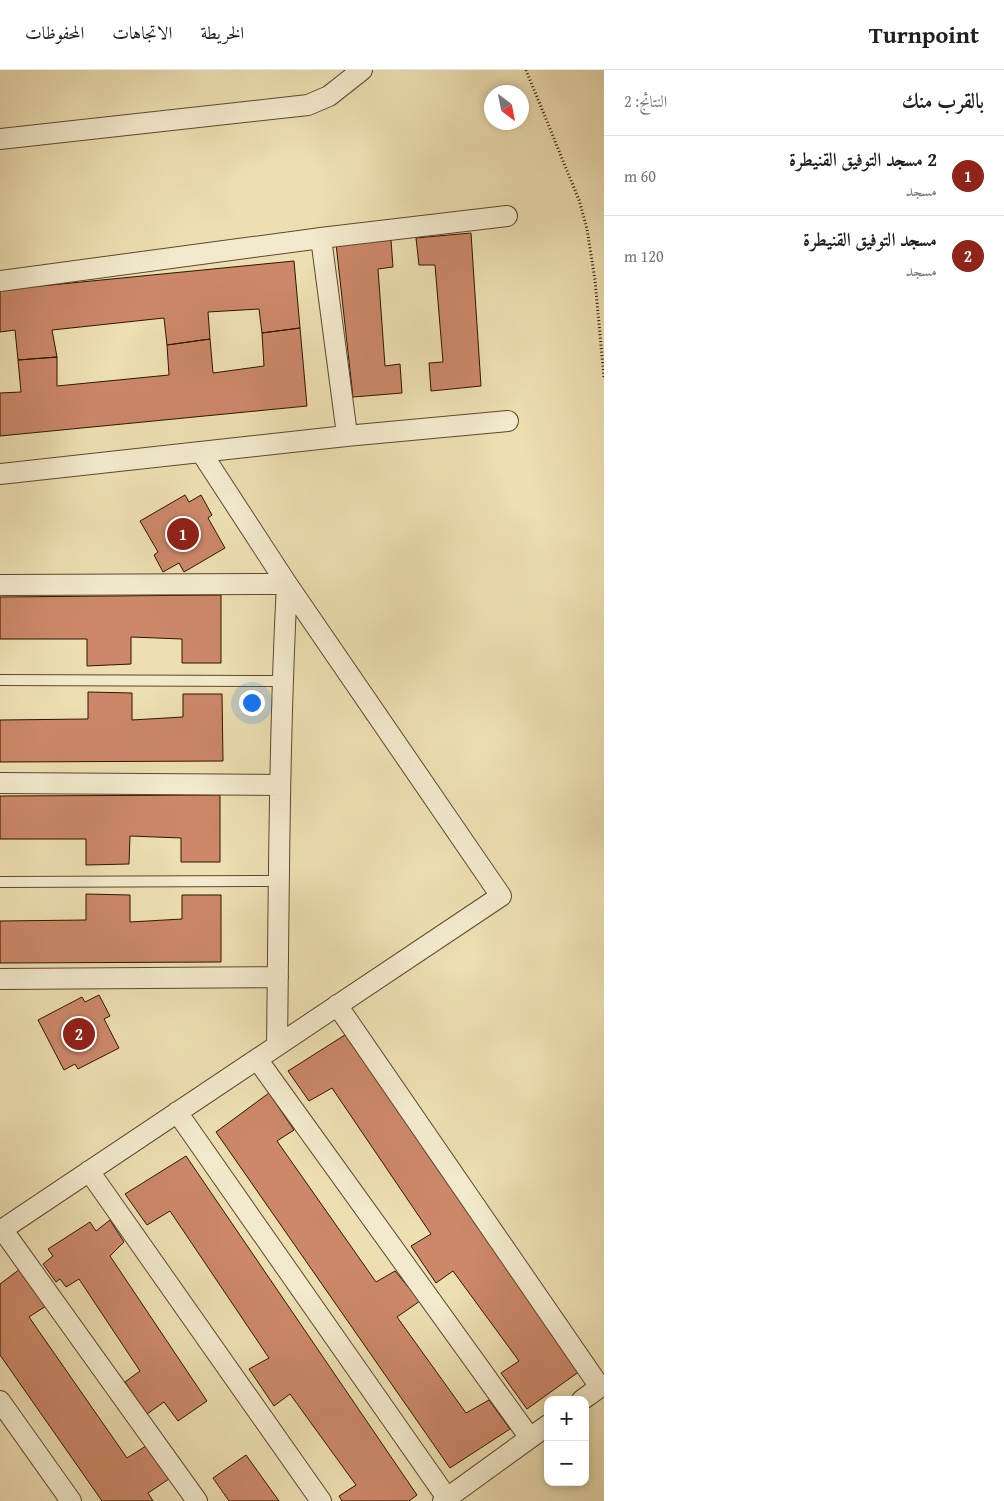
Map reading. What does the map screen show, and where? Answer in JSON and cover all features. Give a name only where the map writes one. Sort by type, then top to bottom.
[{"type":"street","points":[[0,139],[308,105],[329,96],[362,70]]},
{"type":"street","points":[[0,281],[321,238],[507,216]]},
{"type":"street","points":[[321,238],[346,436]]},
{"type":"street","points":[[0,474],[346,436],[508,421]]},
{"type":"street","points":[[197,1501],[1,1230],[501,896],[287,584],[201,452]]},
{"type":"street","points":[[0,585],[287,584]]},
{"type":"street","points":[[277,1045],[282,681],[287,584]]},
{"type":"street","points":[[0,783],[280,786]]},
{"type":"street","points":[[0,979],[278,977]]},
{"type":"street","points":[[337,1005],[600,1386],[587,1396]]},
{"type":"street","points":[[257,1058],[530,1438]]},
{"type":"street","points":[[177,1112],[445,1500],[544,1427]]},
{"type":"street","points":[[89,1171],[321,1501]]},
{"type":"street","points":[[0,1401],[71,1501]]},
{"type":"lane","points":[[0,680],[282,681]]},
{"type":"lane","points":[[0,882],[279,881]]},
{"type":"path","points":[[526,70],[579,200],[587,229],[595,280],[604,378]]},
{"type":"building","points":[[471,233],[481,386],[431,391],[429,363],[443,362],[435,265],[419,265],[416,238]]},
{"type":"building","points":[[391,240],[393,267],[378,269],[385,366],[400,364],[402,393],[353,397],[336,244]]},
{"type":"building","points":[[294,261],[300,328],[262,333],[259,309],[208,312],[210,339],[167,345],[164,318],[52,330],[57,357],[18,360],[15,330],[0,332],[0,290]]},
{"type":"building","points":[[300,328],[307,406],[0,436],[0,393],[21,392],[18,360],[57,357],[57,386],[169,375],[167,345],[210,339],[213,373],[264,366],[262,333]]},
{"type":"building","points":[[185,495],[189,502],[201,495],[212,515],[208,518],[225,548],[184,572],[179,563],[163,572],[154,555],[158,552],[140,521]]},
{"type":"building","points":[[221,595],[221,663],[182,663],[182,639],[131,637],[131,664],[87,666],[87,639],[0,639],[0,597]]},
{"type":"building","points":[[88,692],[132,693],[132,720],[183,717],[183,694],[222,694],[223,761],[0,762],[0,720],[88,719]]},
{"type":"building","points":[[220,795],[220,862],[181,862],[181,838],[130,836],[129,864],[86,865],[86,839],[0,839],[0,796]]},
{"type":"building","points":[[86,894],[130,895],[130,922],[182,919],[182,895],[221,895],[221,962],[0,963],[0,921],[86,920]]},
{"type":"building","points":[[99,995],[110,1016],[104,1019],[119,1048],[78,1069],[75,1064],[64,1070],[38,1020],[82,997],[85,1002]]},
{"type":"building","points":[[348,1033],[580,1371],[527,1409],[501,1373],[519,1361],[453,1271],[436,1283],[411,1246],[431,1234],[332,1088],[309,1101],[288,1071]]},
{"type":"building","points":[[269,1093],[294,1130],[277,1141],[376,1282],[395,1271],[420,1301],[397,1317],[466,1413],[489,1400],[510,1429],[450,1468],[216,1132]]},
{"type":"building","points":[[186,1156],[417,1495],[409,1501],[342,1501],[339,1496],[356,1485],[290,1394],[274,1406],[249,1369],[269,1358],[170,1211],[147,1225],[125,1194]]},
{"type":"building","points":[[110,1220],[124,1242],[110,1256],[207,1401],[178,1421],[164,1402],[147,1414],[125,1382],[140,1371],[79,1279],[66,1287],[60,1279],[56,1282],[43,1264],[53,1256],[48,1249],[90,1222],[96,1231]]},
{"type":"building","points":[[20,1269],[46,1306],[29,1317],[127,1458],[146,1446],[172,1477],[148,1493],[153,1501],[102,1501],[0,1355],[0,1284]]},
{"type":"building","points":[[246,1455],[279,1501],[229,1501],[213,1478]]},
{"type":"place","name":"2 مسجد التوفيق القنيطرة","points":[[183,534]]},
{"type":"place","name":"مسجد التوفيق القنيطرة","points":[[79,1034]]}]
